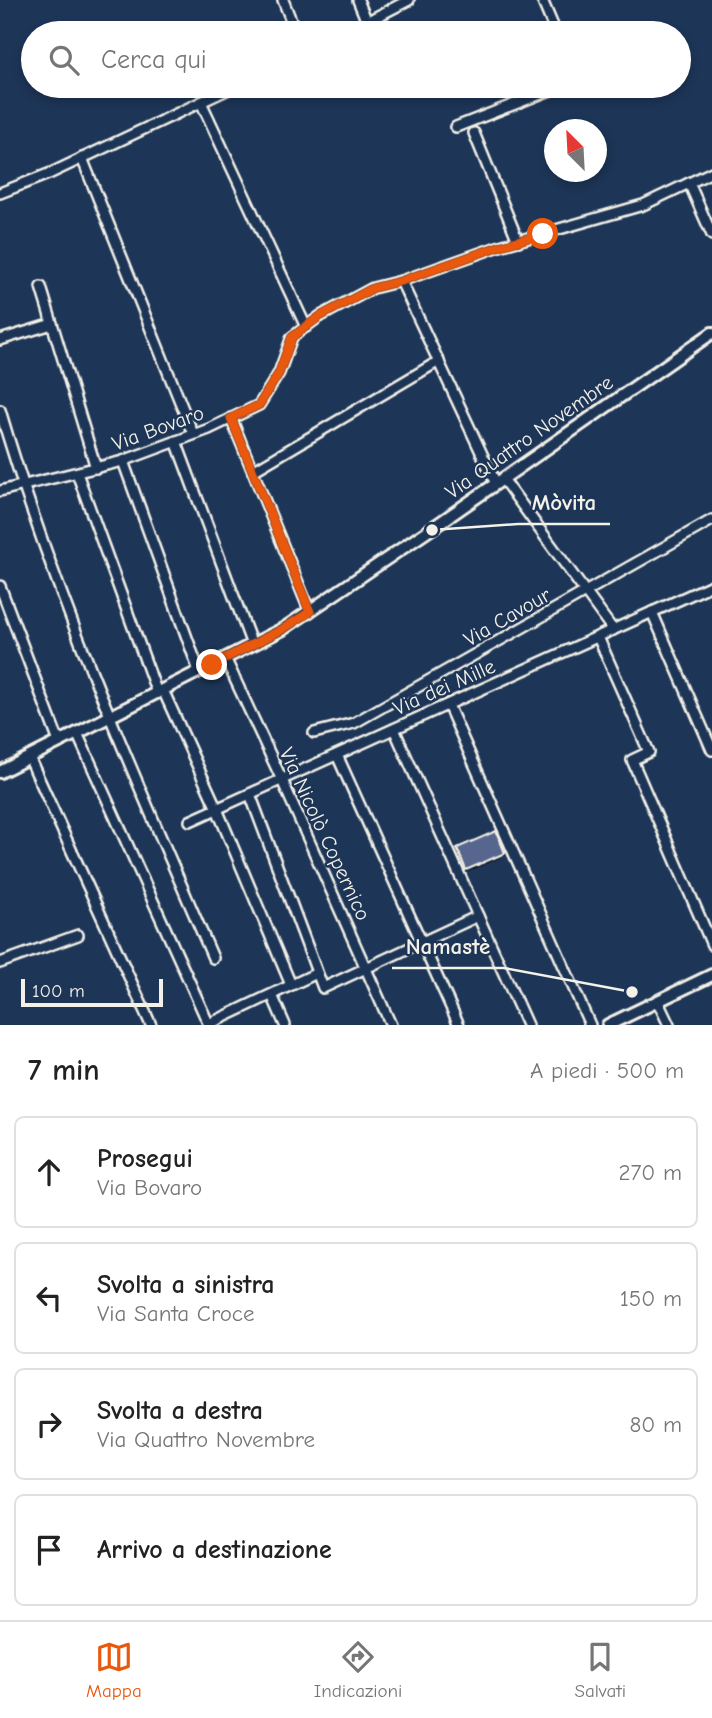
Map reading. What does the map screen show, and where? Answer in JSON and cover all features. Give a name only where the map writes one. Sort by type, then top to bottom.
[{"type":"street","points":[[283,0],[291,21]]},
{"type":"street","points":[[358,0],[367,21]]},
{"type":"street","points":[[369,21],[409,0]]},
{"type":"street","points":[[542,0],[551,21]]},
{"type":"street","points":[[0,193],[210,98]]},
{"type":"street","points":[[456,127],[530,98]]},
{"type":"street","points":[[201,102],[306,327]]},
{"type":"street","points":[[474,133],[518,241]]},
{"type":"street","points":[[82,158],[193,434]]},
{"type":"street","name":"Via Bovaro","points":[[0,491],[123,461],[259,405],[279,373],[292,337],[373,288],[518,241],[643,205],[712,172]]},
{"type":"street","points":[[689,183],[712,235]]},
{"type":"street","points":[[401,281],[500,481],[612,630]]},
{"type":"street","points":[[41,287],[96,468]]},
{"type":"street","points":[[0,340],[52,324]]},
{"type":"street","name":"Via Quattro Novembre","points":[[0,772],[283,629],[712,333]]},
{"type":"street","points":[[253,471],[439,361]]},
{"type":"street","points":[[0,410],[22,487],[109,717],[213,958]]},
{"type":"street","points":[[231,418],[310,612]]},
{"type":"street","points":[[176,441],[251,645]]},
{"type":"street","points":[[123,461],[199,671]]},
{"type":"street","points":[[77,473],[160,691],[217,809],[291,985]]},
{"type":"street","name":"Via Cavour","points":[[314,733],[354,723],[712,520]]},
{"type":"street","name":"Via dei Mille","points":[[190,821],[712,585]]},
{"type":"street","points":[[0,586],[59,742]]},
{"type":"street","points":[[652,612],[712,750]]},
{"type":"street","points":[[598,637],[649,752],[632,760],[712,945]]},
{"type":"street","name":"Via Nicolò Copernico","points":[[225,659],[391,1025]]},
{"type":"street","points":[[448,705],[590,1025]]},
{"type":"street","points":[[394,729],[527,1025]]},
{"type":"street","points":[[77,733],[209,1024],[317,973]]},
{"type":"street","points":[[337,755],[459,1025]]},
{"type":"street","points":[[29,757],[151,1025]]},
{"type":"street","points":[[250,794],[323,988],[478,916]]},
{"type":"street","points":[[0,963],[78,935]]},
{"type":"street","points":[[608,1025],[712,975]]},
{"type":"street","points":[[272,995],[285,1025]]},
{"type":"street","points":[[658,1002],[669,1025]]},
{"type":"building","points":[[496,831],[505,853],[466,870],[457,848]]},
{"type":"place","name":"Mòvita","points":[[432,530]]},
{"type":"place","name":"Namastè","points":[[632,992]]},
{"type":"route","points":[[212,665],[283,629],[310,612],[231,418],[259,405],[279,373],[292,337],[319,317],[373,288],[543,234]]}]
